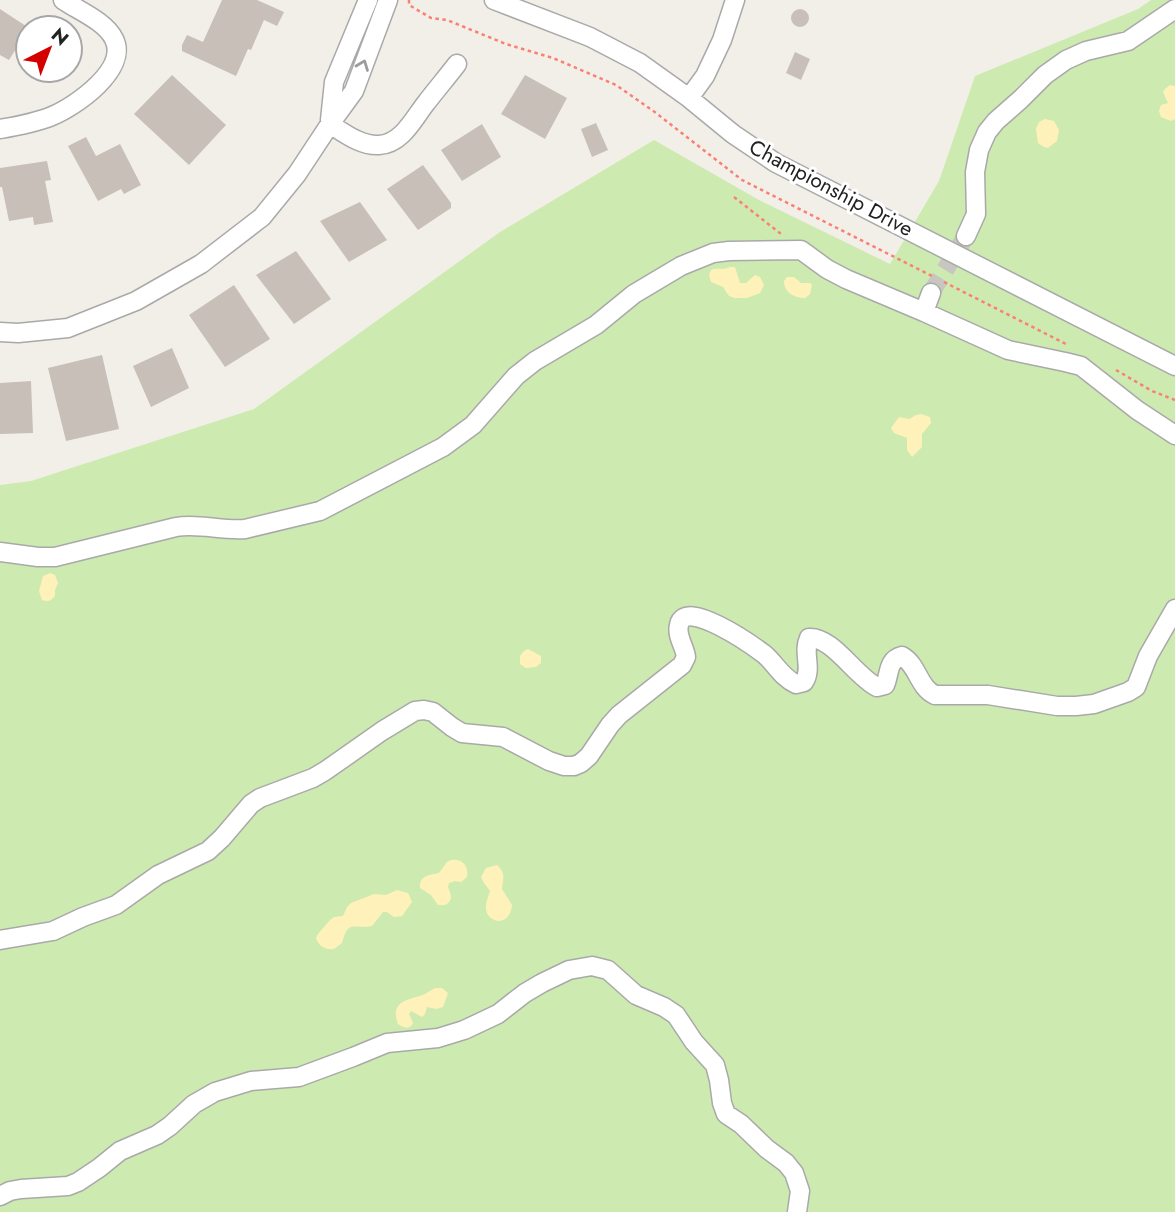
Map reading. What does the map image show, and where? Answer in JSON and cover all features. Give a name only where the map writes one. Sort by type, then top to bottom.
[{"type":"street","points":[[0,129],[28,124],[54,115],[73,105],[110,72],[116,54],[115,41],[99,23],[63,0]]},
{"type":"street","points":[[330,124],[334,82],[368,0]]},
{"type":"street","points":[[0,332],[68,328],[136,301],[201,264],[262,217],[297,174],[354,91],[388,0]]},
{"type":"street","name":"Championship Drive","points":[[494,0],[590,37],[640,63],[733,134],[776,163],[1175,366]]},
{"type":"street","points":[[689,98],[705,76],[722,40],[735,0]]},
{"type":"street","points":[[966,236],[976,214],[975,172],[979,150],[987,132],[996,121],[1045,75],[1066,60],[1081,53],[1128,41],[1175,9]]},
{"type":"street","points":[[330,124],[365,143],[381,145],[396,139],[411,125],[457,64]]},
{"type":"street","points":[[0,552],[55,557],[176,527],[194,525],[245,529],[329,507],[449,443],[473,425],[516,376],[535,361],[596,325],[634,294],[681,265],[713,253],[729,251],[801,250],[845,279],[1008,350],[1081,366],[1137,410],[1175,435]]},
{"type":"street","points":[[924,312],[931,293]]},
{"type":"street","points":[[0,940],[53,930],[116,905],[164,872],[208,850],[251,804],[260,798],[313,778],[415,711],[433,712],[462,733],[503,737],[560,765],[574,766],[581,763],[619,715],[682,665],[686,657],[678,626],[685,616],[701,617],[727,630],[768,657],[784,676],[796,684],[807,678],[806,645],[809,638],[813,637],[829,645],[864,679],[877,687],[885,685],[891,663],[902,656],[912,664],[916,675],[928,691],[935,695],[988,695],[1057,706],[1076,706],[1094,704],[1136,687],[1148,656],[1175,609]]},
{"type":"street","points":[[0,1196],[21,1189],[68,1186],[78,1182],[120,1151],[158,1135],[194,1104],[215,1092],[251,1081],[299,1077],[387,1043],[438,1038],[464,1030],[492,1018],[542,983],[569,970],[592,966],[608,970],[636,995],[676,1015],[694,1042],[715,1065],[726,1114],[786,1163],[794,1173],[800,1191],[797,1212]]},
{"type":"path","points":[[409,0],[409,5],[431,18],[447,20],[506,44],[553,58],[616,85],[742,180],[1070,346]]},
{"type":"path","points":[[734,197],[782,234]]},
{"type":"path","points":[[1106,365],[1152,391],[1175,400]]},
{"type":"green space","points":[[1151,0],[1175,0],[1175,1212],[0,1212],[0,485],[31,481],[254,409],[500,232],[654,140],[759,200],[890,264],[939,181],[975,76],[1138,9]]},
{"type":"sand","points":[[1170,85],[1175,86],[1175,119],[1171,121],[1161,117],[1159,111],[1161,105],[1168,103],[1163,92]]},
{"type":"sand","points":[[1045,119],[1054,121],[1059,130],[1057,141],[1048,148],[1038,143],[1036,129],[1039,122]]},
{"type":"sand","points":[[735,267],[740,283],[746,283],[755,275],[760,277],[764,285],[760,293],[747,298],[735,298],[729,296],[723,287],[711,282],[711,270]]},
{"type":"sand","points":[[787,277],[794,277],[801,283],[810,283],[810,294],[805,298],[790,294],[784,285]]},
{"type":"sand","points":[[921,414],[930,417],[931,423],[922,434],[922,447],[912,457],[907,450],[907,438],[894,433],[891,428],[899,417],[909,419]]},
{"type":"sand","points":[[50,573],[55,575],[58,583],[55,596],[44,601],[39,591],[43,576]]},
{"type":"sand","points":[[528,649],[541,656],[541,663],[536,667],[526,668],[520,664],[520,656]]},
{"type":"sand","points":[[451,860],[464,864],[467,877],[461,882],[449,883],[451,899],[445,905],[438,905],[431,895],[420,888],[420,884],[425,877],[439,873]]},
{"type":"sand","points":[[497,865],[503,873],[502,889],[512,905],[507,917],[499,921],[488,914],[486,904],[490,891],[481,877],[486,868]]},
{"type":"sand","points":[[397,890],[408,893],[412,902],[402,916],[394,917],[383,912],[372,926],[352,927],[347,930],[342,943],[334,949],[319,944],[316,938],[318,934],[334,917],[343,916],[351,903],[374,894],[386,895]]},
{"type":"sand","points":[[435,988],[442,988],[448,993],[443,1007],[427,1007],[422,1017],[411,1011],[409,1014],[413,1023],[410,1027],[398,1024],[396,1010],[403,1002]]},
{"type":"building","points":[[222,0],[257,0],[284,12],[277,26],[264,20],[236,76],[182,51],[187,35],[203,42]]},
{"type":"building","points":[[0,9],[14,18],[14,52],[9,60],[0,55]]},
{"type":"building","points":[[796,9],[804,9],[809,18],[807,25],[796,27],[791,22],[791,14]]},
{"type":"building","points":[[795,52],[810,59],[801,80],[786,73]]},
{"type":"building","points":[[172,75],[226,125],[189,165],[134,114]]},
{"type":"building","points":[[525,75],[567,98],[545,139],[501,114]]},
{"type":"building","points":[[596,123],[608,150],[592,157],[581,129]]},
{"type":"building","points":[[482,124],[501,157],[462,181],[441,150]]},
{"type":"building","points":[[86,137],[96,156],[120,144],[141,185],[124,194],[121,189],[98,201],[68,146]]},
{"type":"building","points":[[47,161],[51,180],[45,181],[53,222],[34,225],[33,217],[9,221],[0,187],[0,168]]},
{"type":"building","points":[[423,165],[451,203],[451,208],[418,230],[387,189]]},
{"type":"building","points":[[360,202],[387,240],[349,262],[320,221]]},
{"type":"building","points":[[296,251],[331,299],[294,324],[256,275]]},
{"type":"building","points":[[234,285],[270,339],[225,367],[189,315]]},
{"type":"building","points":[[172,348],[189,388],[151,407],[133,366]]},
{"type":"building","points":[[102,355],[119,429],[66,441],[48,368]]},
{"type":"building","points":[[31,381],[33,433],[0,434],[0,383]]},
{"type":"tunnel","points":[[931,293],[966,236]]}]
